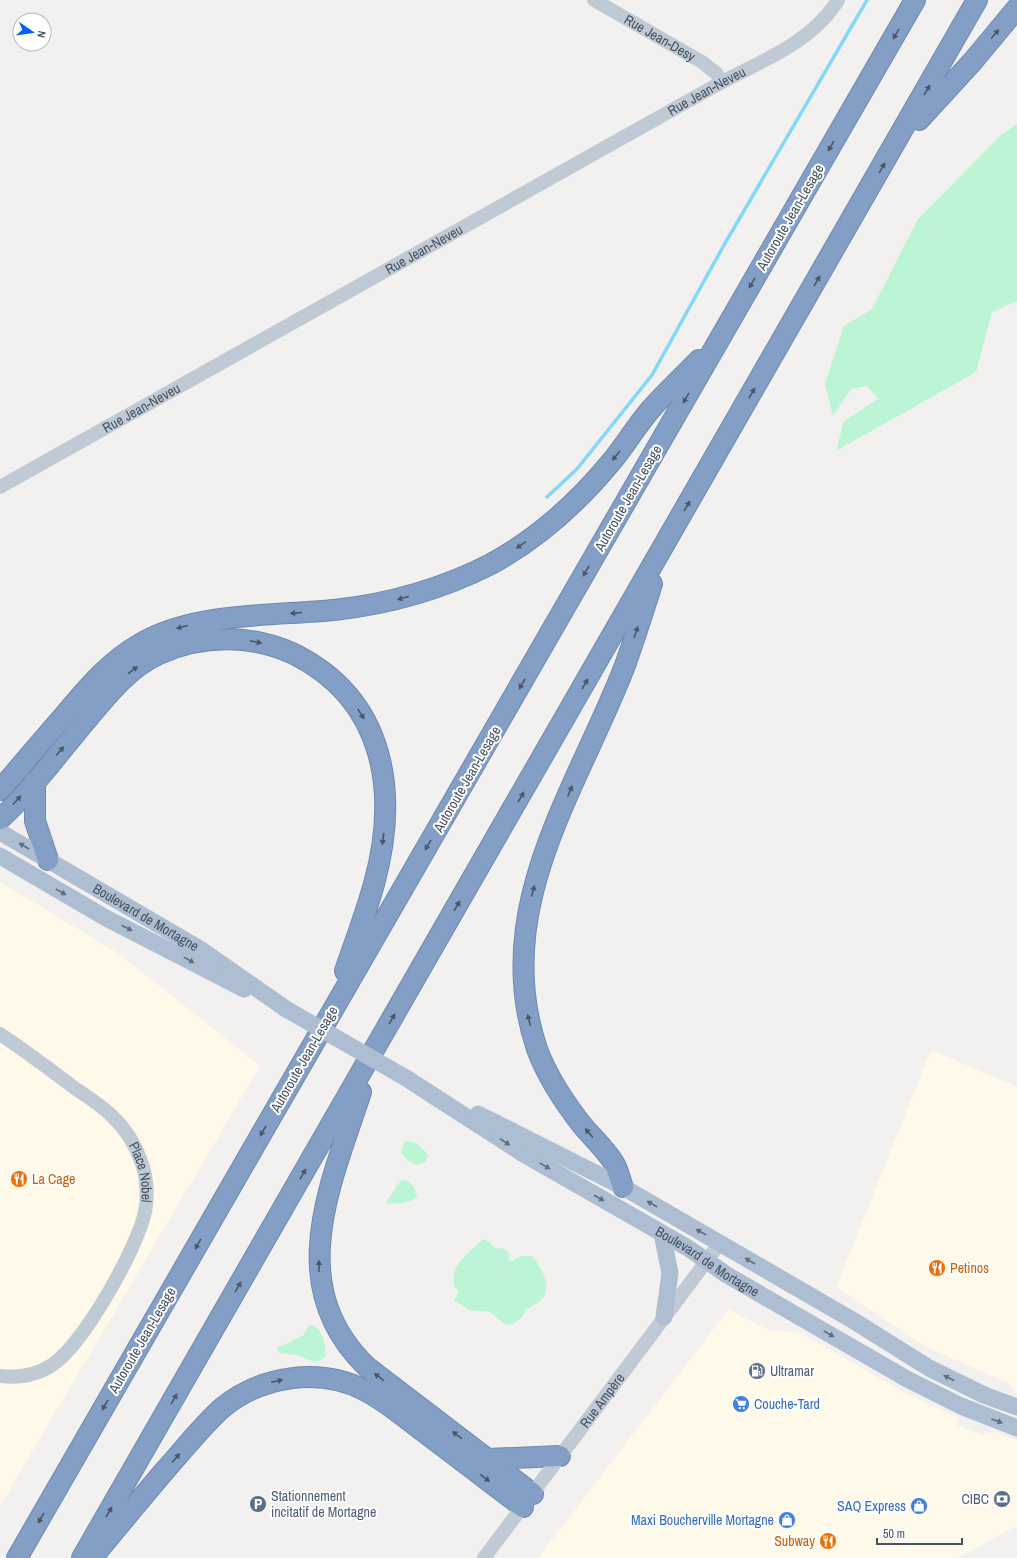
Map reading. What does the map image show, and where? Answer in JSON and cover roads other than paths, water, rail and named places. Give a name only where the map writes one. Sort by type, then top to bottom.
[{"type":"highway","name":"Autoroute Jean-Lesage","points":[[17,1558],[915,0]]},
{"type":"highway","points":[[82,1558],[977,0]]},
{"type":"highway","points":[[893,148],[973,61],[1017,8]]},
{"type":"highway","points":[[0,790],[95,680],[122,656],[150,639],[172,630],[209,622],[335,610],[394,600],[453,581],[502,557],[541,530],[585,491],[622,448],[651,409],[719,340]]},
{"type":"highway","points":[[623,1187],[614,1163],[565,1102],[540,1055],[525,1000],[523,952],[528,909],[538,871],[624,669],[667,540]]},
{"type":"highway","points":[[0,819],[35,781],[113,688],[134,669],[158,654],[180,646],[203,641],[224,639],[243,640],[280,648],[304,660],[321,671],[346,694],[368,726],[382,765],[386,798],[384,834],[374,883],[331,1012]]},
{"type":"highway","points":[[35,781],[35,820],[48,860]]},
{"type":"highway","points":[[373,1053],[328,1197],[319,1261],[320,1280],[324,1300],[332,1323],[342,1339],[367,1367],[488,1459],[528,1500]]},
{"type":"highway","points":[[92,1558],[180,1454],[217,1413],[248,1391],[270,1383],[288,1379],[305,1378],[332,1380],[352,1385],[369,1392],[528,1500]]},
{"type":"highway","points":[[488,1459],[560,1456]]},
{"type":"main road","name":"Boulevard de Mortagne","points":[[0,832],[213,956],[286,1009]]},
{"type":"main road","name":"Boulevard de Mortagne","points":[[5,863],[106,918],[286,1009],[406,1078],[522,1153],[707,1260],[727,1275],[907,1379],[961,1406],[1017,1428]]},
{"type":"main road","name":"Boulevard de Mortagne","points":[[406,1078],[623,1187],[720,1243],[928,1368],[984,1395],[1017,1407]]},
{"type":"main road","points":[[662,1234],[670,1274],[664,1317]]},
{"type":"street","name":"Rue Jean-Desy","points":[[594,0],[702,62],[716,74],[722,82]]},
{"type":"street","name":"Rue Jean-Neveu","points":[[0,487],[804,37],[826,18],[838,0]]},
{"type":"street","name":"Place Nobel","points":[[0,1034],[112,1116],[132,1140],[142,1162],[146,1185],[145,1211],[136,1238],[124,1264],[96,1312],[70,1350],[52,1365],[32,1374],[14,1378],[0,1376]]},
{"type":"street","name":"Rue Ampère","points":[[484,1558],[720,1243]]},
{"type":"waterway","points":[[547,497],[577,469],[652,375],[724,245],[867,0]]},
{"type":"place","name":"La Cage","points":[[19,1179]]},
{"type":"place","name":"Petinos","points":[[937,1268]]},
{"type":"place","name":"Ultramar","points":[[757,1371]]},
{"type":"place","name":"Couche-Tard","points":[[741,1404]]},
{"type":"place","name":"CIBC","points":[[1002,1499]]},
{"type":"place","name":"Stationnement incitatif de Mortagne","points":[[258,1504]]},
{"type":"place","name":"SAQ Express","points":[[919,1506]]},
{"type":"place","name":"Maxi Boucherville Mortagne","points":[[787,1520]]},
{"type":"place","name":"Subway","points":[[828,1541]]}]
